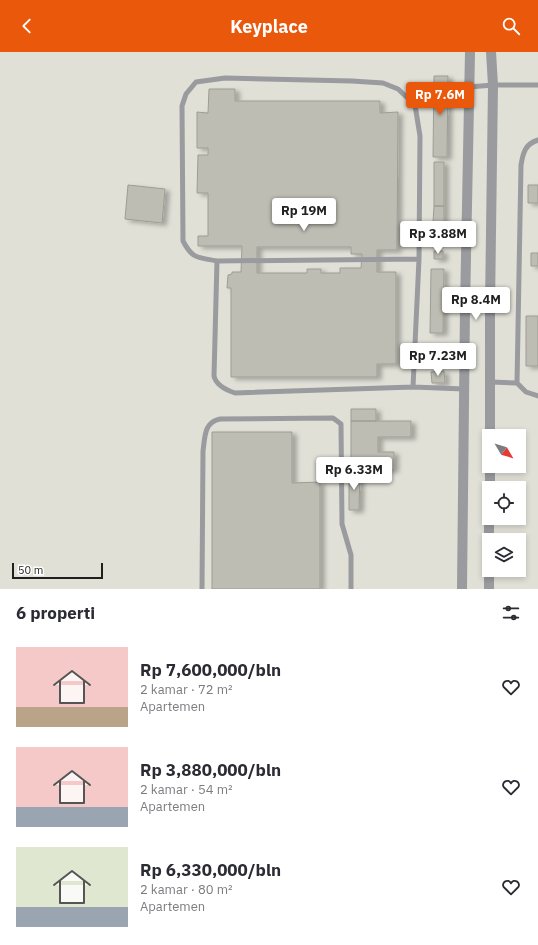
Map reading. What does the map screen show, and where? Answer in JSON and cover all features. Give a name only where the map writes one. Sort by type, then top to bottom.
[{"type":"street","points":[[462,589],[470,52]]},
{"type":"street","points":[[490,429],[493,85],[491,52]]},
{"type":"street","points":[[489,577],[489,589]]},
{"type":"lane","points":[[413,387],[419,259],[420,136],[415,105],[398,89],[383,83],[352,80],[225,78],[196,82],[186,94],[182,106],[183,241],[188,251],[194,257],[217,261],[419,259]]},
{"type":"lane","points":[[469,86],[538,85]]},
{"type":"lane","points":[[517,383],[521,165],[525,149],[533,142],[538,140]]},
{"type":"lane","points":[[419,240],[467,240]]},
{"type":"lane","points":[[217,261],[214,376],[215,381],[222,387],[235,392],[413,387],[464,390]]},
{"type":"lane","points":[[490,382],[517,383],[526,392],[538,396]]},
{"type":"lane","points":[[202,589],[202,451],[206,429],[213,420],[220,418],[333,418],[341,424],[342,524],[351,555],[351,589]]},
{"type":"building","points":[[434,76],[448,76],[447,157],[433,157]]},
{"type":"building","points":[[209,89],[235,89],[235,101],[380,101],[380,113],[398,112],[397,250],[377,250],[377,272],[396,272],[396,364],[377,364],[377,377],[231,377],[231,288],[227,288],[228,275],[232,274],[232,272],[241,272],[242,246],[198,246],[198,236],[208,236],[208,193],[197,193],[198,155],[208,155],[208,148],[197,148],[197,112],[208,113]],"holes":[[[257,247],[351,247],[351,254],[362,254],[361,268],[340,268],[340,273],[321,273],[321,269],[307,269],[307,273],[257,273]]]},
{"type":"building","points":[[434,162],[444,162],[444,206],[434,206]]},
{"type":"building","points":[[128,185],[165,189],[162,223],[125,219]]},
{"type":"building","points":[[528,185],[538,185],[538,203],[528,203]]},
{"type":"building","points":[[434,206],[444,206],[444,223],[433,222]]},
{"type":"building","points":[[434,251],[443,251],[443,259],[434,259]]},
{"type":"building","points":[[531,253],[538,253],[538,266],[531,266]]},
{"type":"building","points":[[431,269],[444,269],[443,333],[430,333]]},
{"type":"building","points":[[526,316],[538,316],[538,366],[526,366]]},
{"type":"building","points":[[444,371],[445,383],[432,383],[431,372]]},
{"type":"building","points":[[351,409],[376,409],[376,421],[351,421]]},
{"type":"building","points":[[351,421],[411,421],[411,437],[378,437],[378,452],[394,452],[394,470],[351,470]]},
{"type":"building","points":[[212,432],[292,432],[292,483],[320,482],[320,589],[212,589]]},
{"type":"building","points":[[349,473],[360,473],[359,510],[349,510]]}]
